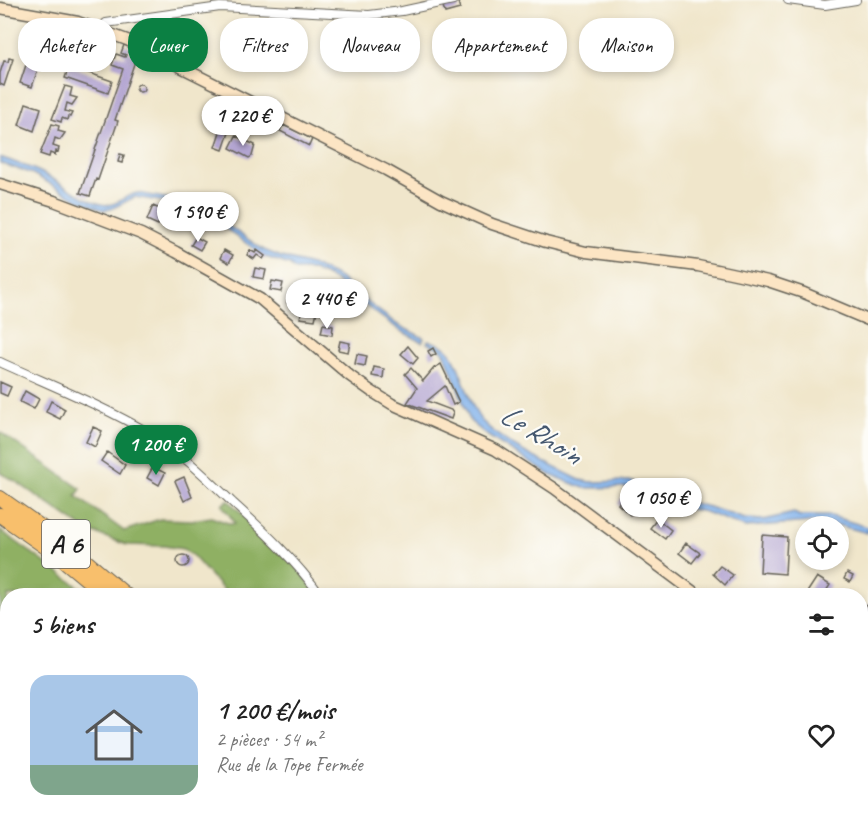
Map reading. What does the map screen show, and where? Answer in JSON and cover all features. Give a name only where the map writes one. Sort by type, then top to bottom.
[{"type":"highway","name":"A 6","points":[[0,498],[61,540],[118,588]]},
{"type":"highway","name":"A 6","points":[[0,515],[60,556],[98,588]]},
{"type":"street","points":[[116,23],[220,7],[369,15],[402,11],[453,0]]},
{"type":"street","points":[[788,0],[825,5],[856,0]]},
{"type":"street","points":[[0,8],[56,18]]},
{"type":"street","points":[[116,36],[386,170],[441,201],[492,224],[546,242],[586,252],[690,265],[768,281],[804,293],[868,320]]},
{"type":"street","points":[[0,184],[54,201],[163,244],[260,299],[350,376],[371,391],[392,404],[496,450],[554,488],[688,588]]},
{"type":"street","points":[[0,362],[108,411],[166,444],[253,521],[293,561],[315,588]]},
{"type":"green space","points":[[0,432],[81,489],[76,496],[124,531],[160,519],[193,520],[211,517],[231,524],[235,523],[222,505],[228,500],[302,573],[313,588],[222,588],[193,556],[183,549],[127,545],[86,530],[0,473]]},
{"type":"green space","points":[[0,530],[80,588],[0,588]]},
{"type":"water","points":[[0,157],[40,172],[100,204],[111,205],[138,193],[196,204],[264,250],[315,266],[340,278],[358,295],[398,325],[424,338],[422,342],[401,331],[354,297],[335,280],[313,270],[295,270],[290,265],[266,257],[195,207],[135,197],[111,209],[103,210],[77,199],[33,174],[0,163]]},
{"type":"water","points":[[428,340],[443,346],[451,354],[477,414],[492,431],[528,454],[580,480],[590,482],[632,481],[667,497],[745,519],[763,520],[794,513],[800,516],[795,516],[795,523],[745,527],[705,512],[668,504],[635,487],[584,488],[550,475],[488,436],[470,421],[445,354],[441,349],[427,343]]},
{"type":"water","points":[[849,521],[868,527],[868,533],[849,528]]},
{"type":"building","points":[[458,2],[460,9],[445,13],[443,6]]},
{"type":"building","points":[[124,45],[128,46],[128,72],[131,72],[115,120],[118,121],[98,180],[96,179],[90,196],[80,193],[123,69],[116,66],[116,54],[125,57],[126,55],[121,53]]},
{"type":"building","points":[[9,58],[13,59],[4,86],[0,84],[0,73],[4,61],[8,62]]},
{"type":"building","points":[[24,72],[37,72],[32,87],[20,83]]},
{"type":"building","points":[[67,72],[86,72],[112,81],[108,93],[65,78]]},
{"type":"building","points":[[140,84],[144,88],[140,92],[136,88]]},
{"type":"building","points":[[65,86],[72,88],[70,96],[77,98],[72,105],[67,103],[65,111],[72,113],[67,120],[62,118],[61,122],[52,119]]},
{"type":"building","points":[[231,99],[270,118],[264,129],[255,124],[253,128],[247,125],[250,120],[241,115],[239,120],[234,118],[223,150],[215,147]]},
{"type":"building","points":[[26,103],[41,108],[34,131],[19,125]]},
{"type":"building","points":[[52,124],[59,126],[58,131],[65,133],[60,140],[55,138],[53,146],[59,148],[58,152],[56,151],[55,155],[50,153],[49,157],[40,154]]},
{"type":"building","points":[[283,125],[312,139],[309,146],[280,131]]},
{"type":"building","points":[[236,136],[255,145],[252,156],[249,158],[230,148]]},
{"type":"building","points":[[120,154],[124,155],[122,163],[118,162]]},
{"type":"building","points":[[153,206],[164,211],[158,225],[147,220]]},
{"type":"building","points":[[196,237],[205,242],[200,250],[191,245]]},
{"type":"building","points":[[224,250],[233,255],[229,263],[220,258]]},
{"type":"building","points":[[250,250],[255,253],[257,250],[265,256],[263,259],[257,255],[254,259],[247,255]]},
{"type":"building","points":[[255,268],[266,270],[264,279],[253,277]]},
{"type":"building","points":[[272,281],[283,283],[281,292],[270,290]]},
{"type":"building","points":[[289,294],[299,296],[298,306],[287,303]]},
{"type":"building","points":[[307,303],[314,304],[313,310],[317,311],[315,320],[300,318],[302,309]]},
{"type":"building","points":[[323,324],[333,326],[332,335],[321,333]]},
{"type":"building","points":[[340,341],[350,343],[348,352],[338,350]]},
{"type":"building","points":[[408,346],[418,358],[413,364],[401,354]]},
{"type":"building","points":[[433,348],[436,354],[431,357],[428,351]]},
{"type":"building","points":[[357,354],[367,356],[365,366],[355,364]]},
{"type":"building","points":[[441,364],[459,402],[453,405],[445,386],[427,401],[451,410],[453,413],[451,419],[407,403],[417,388],[405,374],[411,368],[423,381],[434,368]]},
{"type":"building","points":[[374,367],[384,369],[383,378],[372,376]]},
{"type":"building","points":[[0,382],[11,387],[7,396],[0,393]]},
{"type":"building","points":[[25,391],[39,399],[34,409],[20,402]]},
{"type":"building","points":[[51,401],[65,409],[60,419],[46,412]]},
{"type":"building","points":[[93,427],[102,431],[95,447],[86,442]]},
{"type":"building","points":[[107,452],[125,465],[120,474],[101,461]]},
{"type":"building","points":[[153,467],[165,473],[159,485],[147,478]]},
{"type":"building","points":[[184,477],[192,497],[184,501],[175,481]]},
{"type":"building","points":[[623,496],[637,506],[630,515],[618,504]]},
{"type":"building","points":[[657,519],[671,530],[665,539],[650,528]]},
{"type":"building","points":[[762,535],[787,537],[785,574],[760,572]]},
{"type":"building","points":[[686,543],[700,553],[692,563],[679,553]]},
{"type":"building","points":[[183,555],[189,561],[183,567],[177,561]]},
{"type":"building","points":[[720,566],[733,575],[725,585],[713,574]]},
{"type":"building","points":[[847,573],[853,576],[850,582],[844,579]]},
{"type":"building","points":[[817,577],[830,585],[828,588],[810,588]]},
{"type":"water label","name":"Le Rhoin","points":[[541,434]]}]
